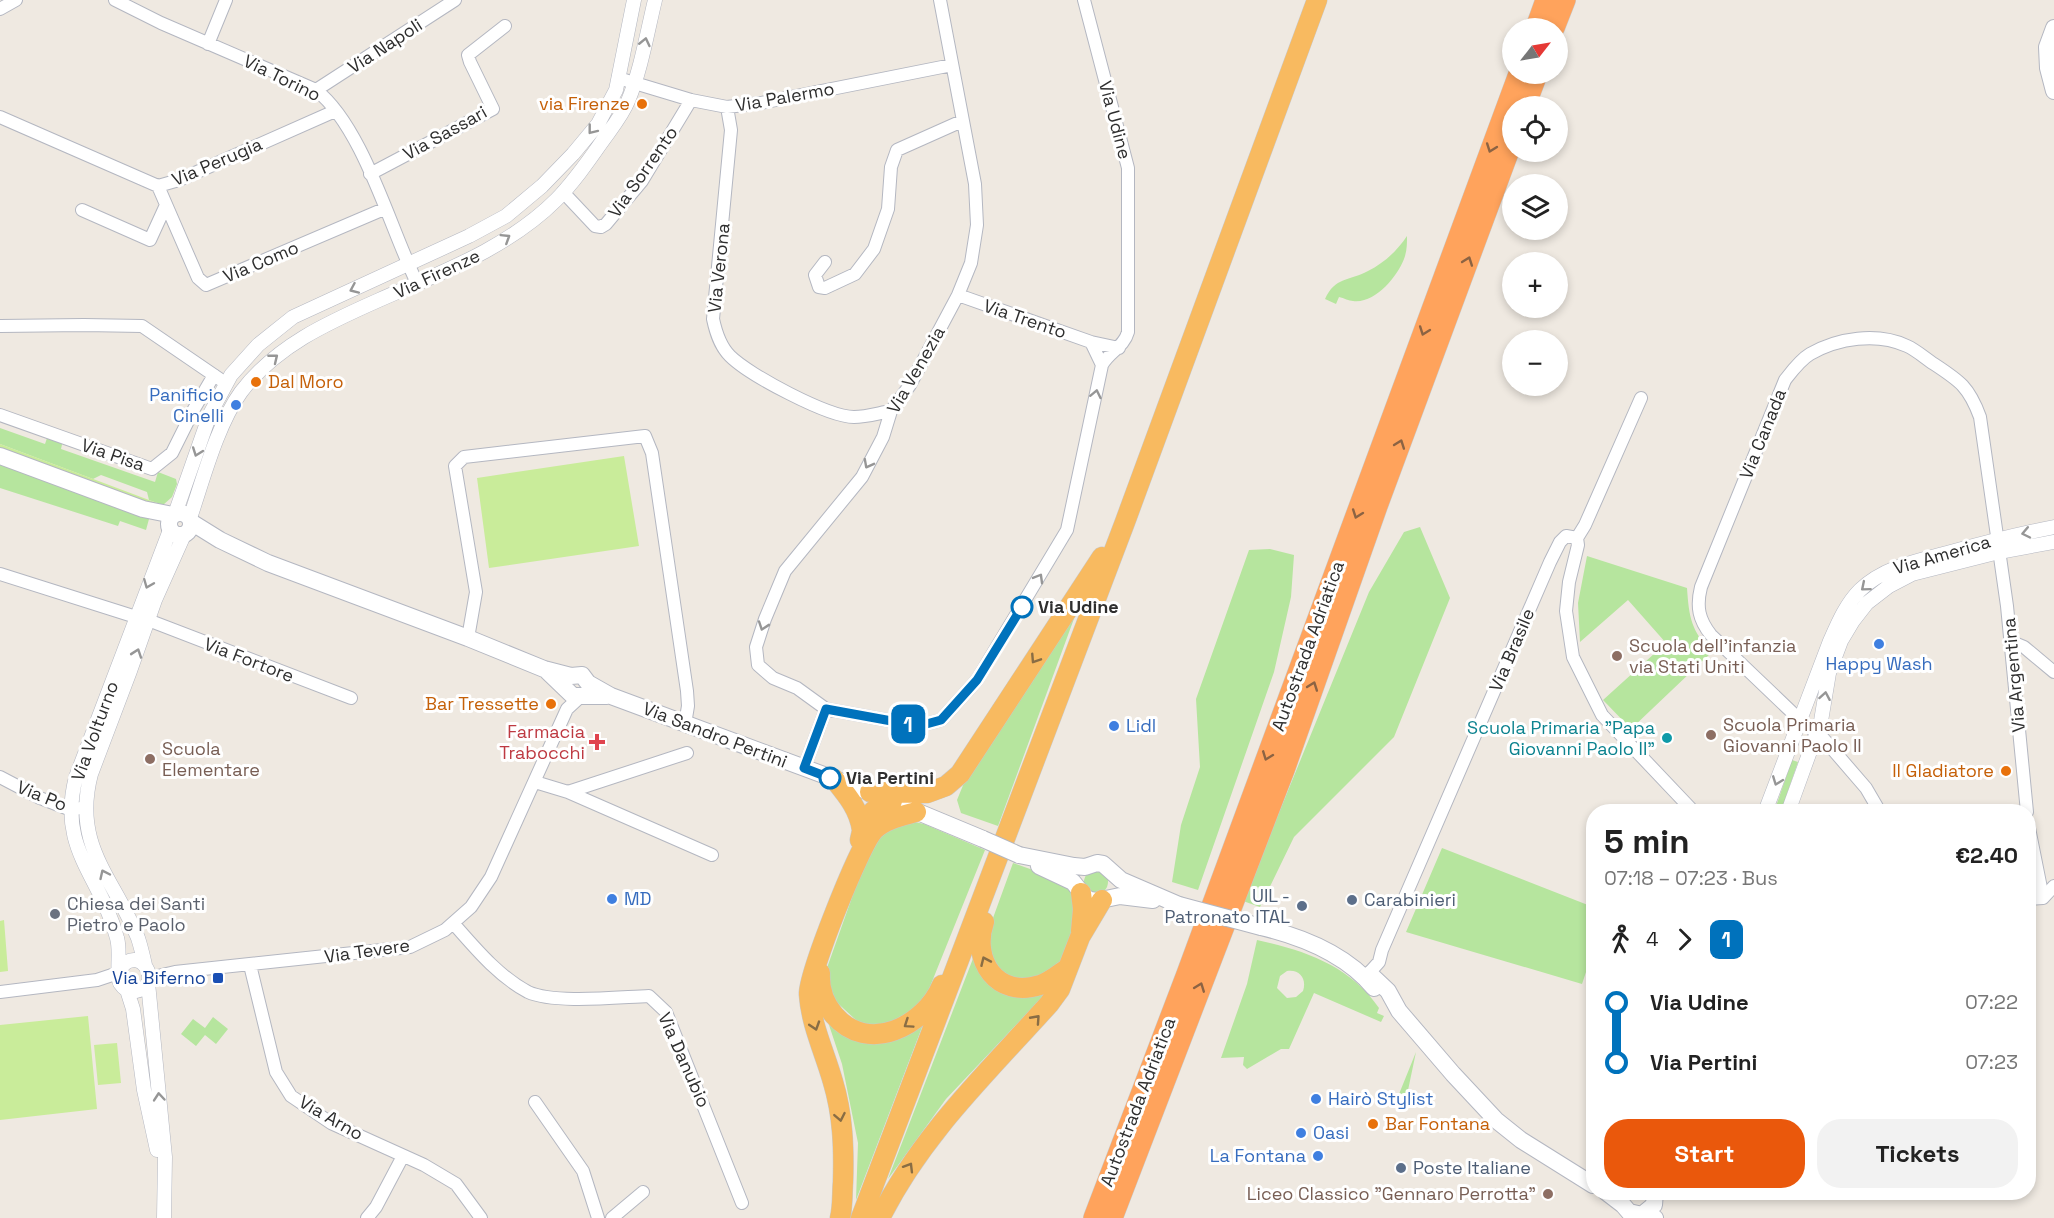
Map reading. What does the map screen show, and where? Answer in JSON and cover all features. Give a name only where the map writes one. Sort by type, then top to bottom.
[{"type":"highway","points":[[1294,62],[1290,41],[1304,0]]},
{"type":"highway","points":[[861,1218],[1125,522],[1317,0]]},
{"type":"highway","points":[[1540,18],[1546,0]]},
{"type":"highway","points":[[1558,18],[1565,0]]},
{"type":"highway","name":"Autostrada Adriatica","points":[[1094,1218],[1187,974],[1515,84]]},
{"type":"highway","name":"Autostrada Adriatica","points":[[1112,1218],[1284,770],[1377,506],[1505,162]]},
{"type":"highway","points":[[870,792],[927,793],[946,786],[960,774],[1125,522]]},
{"type":"highway","points":[[834,779],[849,797],[862,830]]},
{"type":"highway","points":[[840,1218],[844,1137],[834,1086],[812,1017],[809,992],[854,865],[862,830],[871,812],[878,806],[892,801]]},
{"type":"highway","points":[[854,865],[876,828],[887,821],[916,812]]},
{"type":"highway","points":[[989,881],[992,897],[980,932],[979,945],[986,966],[996,978],[1013,986],[1031,987],[1048,982],[1068,968]]},
{"type":"highway","points":[[1080,890],[1083,909],[1080,937]]},
{"type":"highway","points":[[880,1218],[929,1138],[1060,989],[1080,937],[1105,899]]},
{"type":"highway","points":[[822,950],[819,985],[826,1006],[840,1022],[851,1030],[869,1034],[886,1033],[900,1029],[913,1021],[938,995],[959,943],[973,924]]},
{"type":"main road","points":[[2054,28],[2047,47],[2048,68],[2054,91]]},
{"type":"main road","points":[[0,456],[143,509],[220,540],[268,563],[468,638],[544,669],[576,688]]},
{"type":"main road","name":"Via Sandro Pertini","points":[[576,688],[611,696],[892,801],[1062,875],[1090,900],[1120,896],[1177,904],[1290,934],[1318,946],[1367,973]]},
{"type":"main road","name":"Via Sandro Pertini","points":[[1019,855],[1074,866],[1085,867],[1097,863],[1108,867],[1121,880],[1177,904]]},
{"type":"main road","points":[[1080,890],[1079,875],[1085,867]]},
{"type":"main road","points":[[1105,899],[1112,893],[1116,882],[1112,871]]},
{"type":"main road","points":[[1367,973],[1388,991],[1399,1011],[1496,1120],[1521,1140],[1586,1181]]},
{"type":"main road","points":[[1621,1205],[1629,1212],[1651,1211]]},
{"type":"street","points":[[0,9],[16,0]]},
{"type":"street","name":"Via Torino","points":[[115,0],[160,23],[316,90],[327,99],[358,146],[417,284]]},
{"type":"street","points":[[208,44],[226,0]]},
{"type":"street","name":"Via Napoli","points":[[316,90],[454,0]]},
{"type":"street","name":"Via Firenze","points":[[180,524],[210,414],[231,375],[258,345],[293,317],[469,236],[506,216],[542,186],[598,124],[616,90],[634,0]]},
{"type":"street","name":"Via Firenze","points":[[180,524],[233,404],[269,361],[305,335],[490,248],[519,230],[555,201],[585,168],[628,102],[655,0]]},
{"type":"street","name":"Via Venezia","points":[[826,709],[797,688],[773,678],[758,665],[756,647],[785,571],[862,477],[883,437],[891,411],[910,385],[958,295],[971,263],[977,225],[975,184],[940,0]]},
{"type":"street","name":"Via Udine","points":[[1084,0],[1128,168],[1128,332],[1119,348],[1102,365]]},
{"type":"street","name":"Via Sassari","points":[[370,174],[493,110],[468,55],[505,26]]},
{"type":"street","name":"Via Palermo","points":[[618,78],[691,100],[728,107],[761,104],[952,65]]},
{"type":"street","name":"Via Sorrento","points":[[563,192],[595,226],[601,227],[606,224],[642,181],[691,100]]},
{"type":"street","name":"Via Verona","points":[[728,107],[731,139],[713,319],[719,341],[731,357],[754,375],[836,414],[855,417],[891,411]]},
{"type":"street","name":"Via Perugia","points":[[0,117],[158,186],[180,180],[335,111]]},
{"type":"street","points":[[825,262],[815,275],[819,287],[825,288],[855,274],[874,249],[888,209],[891,167],[897,150],[962,121]]},
{"type":"street","name":"Via Como","points":[[158,186],[198,278],[206,285],[384,209]]},
{"type":"street","points":[[82,210],[150,240],[166,205]]},
{"type":"street","name":"Via Trento","points":[[958,295],[1091,342]]},
{"type":"street","points":[[0,326],[142,326],[226,384]]},
{"type":"street","name":"Via Canada","points":[[1808,726],[1711,635],[1703,625],[1697,601],[1785,380],[1798,364],[1809,354],[1834,343],[1872,337],[1906,345],[1962,382],[1970,393],[1980,417],[1998,545]]},
{"type":"street","points":[[1091,342],[1119,348]]},
{"type":"street","points":[[804,768],[826,709],[919,726],[941,720],[977,680],[1067,530],[1102,365],[1091,342]]},
{"type":"street","name":"Via Pisa","points":[[0,415],[152,469],[172,453],[214,375]]},
{"type":"street","points":[[1641,398],[1585,525],[1577,538],[1578,545],[1569,582],[1566,611],[1573,657],[1602,715],[1686,804]]},
{"type":"street","points":[[468,638],[476,592],[455,466],[464,457],[645,436],[652,453],[675,598],[687,691],[688,706],[685,724]]},
{"type":"street","name":"Via Volturno","points":[[159,1218],[159,1158],[144,1090],[133,1009],[121,979],[118,939],[104,902],[81,859],[71,810],[76,777],[180,524]]},
{"type":"street","name":"Via America","points":[[1769,804],[1808,726],[1821,721],[1829,674],[1841,641],[1867,603],[1889,586],[1912,574],[2054,527]]},
{"type":"street","name":"Via Brasile","points":[[1367,973],[1373,959],[1382,950],[1550,562],[1560,542],[1566,536],[1577,538]]},
{"type":"street","name":"Via America","points":[[1790,804],[1830,641],[1842,613],[1860,590],[1884,572],[1998,545],[2054,542]]},
{"type":"street","name":"Via Argentina","points":[[1998,545],[2012,642],[2025,804]]},
{"type":"street","name":"Via Fortore","points":[[0,574],[142,619],[351,698]]},
{"type":"street","name":"Via Volturno","points":[[142,619],[91,774],[85,807],[90,841],[137,936],[148,974],[165,1157],[164,1218]]},
{"type":"street","points":[[2012,642],[2024,647],[2054,672]]},
{"type":"street","name":"Via Tevere","points":[[148,974],[410,947],[445,930],[471,907],[491,877],[576,688]]},
{"type":"street","points":[[1808,726],[1866,788],[1875,804]]},
{"type":"street","points":[[568,792],[687,753]]},
{"type":"street","name":"Via Po","points":[[0,777],[40,798],[71,810],[85,807]]},
{"type":"street","points":[[535,782],[568,792],[712,855]]},
{"type":"street","points":[[2036,863],[2043,898]]},
{"type":"street","points":[[2036,898],[2043,898],[2054,886]]},
{"type":"street","name":"Via Danubio","points":[[453,923],[490,965],[529,992],[553,998],[649,996],[666,1012],[742,1203]]},
{"type":"street","points":[[0,992],[121,979],[141,990],[148,974],[136,960],[132,960],[123,965],[121,979]]},
{"type":"street","name":"Via Arno","points":[[250,965],[276,1072],[291,1096],[331,1123],[403,1156],[456,1184],[481,1218]]},
{"type":"street","points":[[535,1102],[583,1171],[598,1218]]},
{"type":"street","points":[[368,1218],[403,1156]]},
{"type":"street","points":[[612,1218],[643,1192]]},
{"type":"green space","points":[[1407,236],[1406,253],[1401,266],[1391,281],[1377,294],[1361,301],[1339,297],[1336,304],[1325,299],[1338,283],[1368,271],[1385,260]]},
{"type":"green space","points":[[0,428],[45,444],[48,435],[63,440],[61,449],[155,482],[158,472],[176,479],[177,484],[172,497],[163,505],[149,500],[147,492],[101,475],[93,479],[0,444]]},
{"type":"green space","points":[[0,444],[163,505],[156,507],[0,448]]},
{"type":"green space","points":[[624,456],[639,546],[489,568],[477,478]]},
{"type":"green space","points":[[0,462],[149,519],[146,530],[120,521],[118,526],[0,488]]},
{"type":"green space","points":[[1420,527],[1450,598],[1394,737],[1294,837],[1260,907],[1243,901],[1369,592],[1404,532]]},
{"type":"green space","points":[[1270,549],[1294,555],[1291,597],[1274,672],[1198,890],[1172,882],[1181,825],[1200,767],[1196,699],[1249,550]]},
{"type":"green space","points":[[1587,556],[1687,588],[1692,623],[1712,652],[1631,729],[1603,700],[1666,643],[1628,600],[1580,642],[1578,603]]},
{"type":"green space","points":[[1079,605],[998,826],[961,813],[957,800],[966,778]]},
{"type":"green space","points":[[1792,760],[1798,762],[1783,804],[1777,804]]},
{"type":"green space","points":[[910,821],[924,824],[985,850],[925,999],[907,1018],[873,1026],[857,1021],[831,997],[828,965],[872,841],[880,832]]},
{"type":"green space","points":[[1442,848],[1586,904],[1586,972],[1582,984],[1406,932]]},
{"type":"green space","points":[[1013,863],[1061,880],[1077,897],[1074,937],[1056,969],[1032,982],[1003,975],[991,963],[989,929]]},
{"type":"green space","points":[[1096,870],[1104,874],[1108,882],[1104,890],[1096,894],[1088,890],[1084,882],[1088,874]]},
{"type":"green space","points":[[4,920],[8,971],[0,972],[0,921]]},
{"type":"green space","points":[[1257,940],[1275,944],[1309,955],[1340,971],[1368,993],[1379,1008],[1377,1013],[1384,1016],[1381,1022],[1314,993],[1289,1049],[1281,1049],[1247,1069],[1243,1065],[1244,1057],[1221,1058],[1247,984]],"holes":[[[1287,971],[1299,973],[1304,987],[1296,997],[1287,998],[1277,988],[1280,976]]]},
{"type":"green space","points":[[974,956],[986,977],[1050,989],[946,1099],[888,1179]]},
{"type":"green space","points":[[821,1001],[839,1028],[924,1022],[856,1200],[858,1143],[842,1064]]},
{"type":"green space","points":[[88,1016],[97,1109],[0,1120],[0,1025]]},
{"type":"green space","points":[[213,1017],[228,1029],[216,1044],[205,1035],[196,1046],[181,1034],[193,1019],[205,1028]]},
{"type":"green space","points":[[117,1043],[121,1083],[98,1085],[94,1045]]},
{"type":"green space","points":[[1416,1052],[1407,1095],[1409,1099],[1395,1104]]},
{"type":"bus line","name":"1","points":[[830,778],[804,768],[826,709],[919,726],[941,720],[977,680],[1022,607]]},
{"type":"place","name":"via Firenze","points":[[642,104]]},
{"type":"place","name":"Dal Moro","points":[[256,382]]},
{"type":"place","name":"Panificio Cinelli","points":[[236,405]]},
{"type":"place","name":"Via Udine","points":[[1022,607]]},
{"type":"place","name":"Happy Wash","points":[[1879,644]]},
{"type":"place","name":"Scuola dell'infanzia via Stati Uniti","points":[[1617,656]]},
{"type":"place","name":"Bar Tressette","points":[[551,704]]},
{"type":"place","name":"Lidl","points":[[1114,726]]},
{"type":"place","name":"Scuola Primaria Giovanni Paolo II","points":[[1711,735]]},
{"type":"place","name":"Scuola Primaria \"Papa Giovanni Paolo II\"","points":[[1667,738]]},
{"type":"place","name":"Farmacia Trabocchi","points":[[597,742]]},
{"type":"place","name":"Scuola Elementare","points":[[150,759]]},
{"type":"place","name":"Il Gladiatore","points":[[2006,771]]},
{"type":"place","name":"Via Pertini","points":[[830,778]]},
{"type":"place","name":"MD","points":[[612,899]]},
{"type":"place","name":"Carabinieri","points":[[1352,900]]},
{"type":"place","name":"UIL - Patronato ITAL","points":[[1302,906]]},
{"type":"place","name":"Chiesa dei Santi Pietro e Paolo","points":[[55,914]]},
{"type":"place","name":"Via Biferno","points":[[218,978]]},
{"type":"place","name":"Hairò Stylist","points":[[1316,1099]]},
{"type":"place","name":"Bar Fontana","points":[[1373,1124]]},
{"type":"place","name":"Oasi","points":[[1301,1133]]},
{"type":"place","name":"La Fontana","points":[[1318,1156]]},
{"type":"place","name":"Poste Italiane","points":[[1401,1168]]},
{"type":"place","name":"Liceo Classico \"Gennaro Perrotta\"","points":[[1548,1194]]}]
